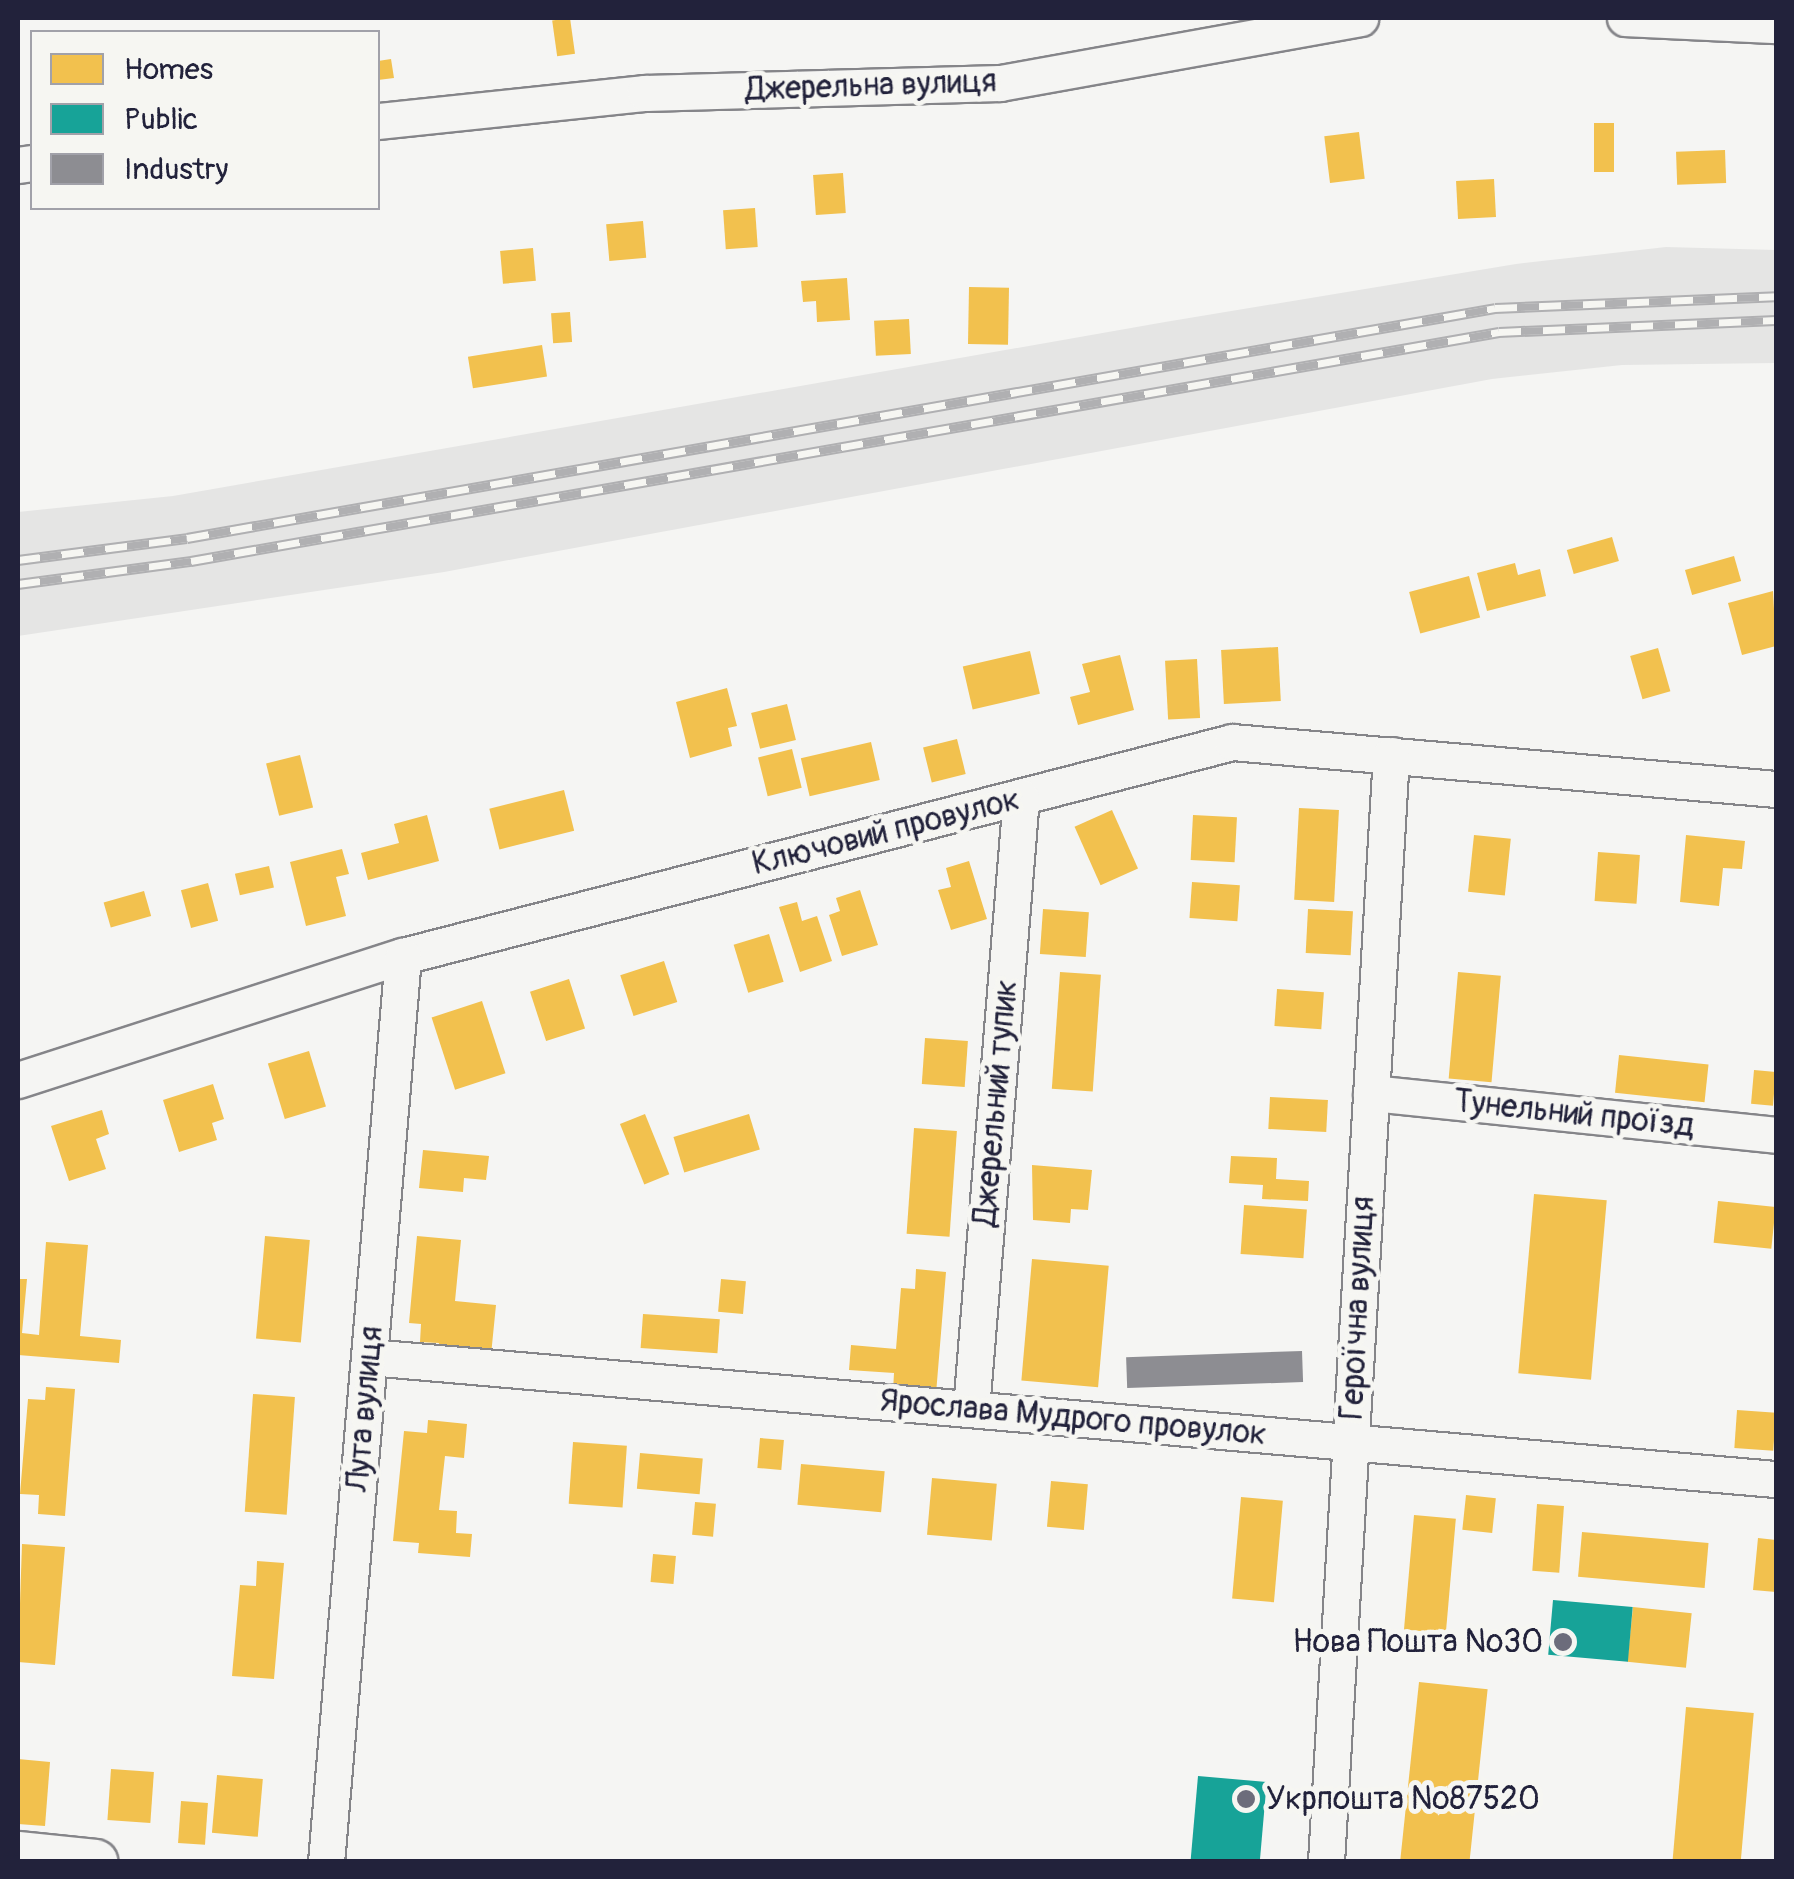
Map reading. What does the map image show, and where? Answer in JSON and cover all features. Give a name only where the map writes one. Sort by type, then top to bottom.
[{"type":"main road","points":[[18,1854],[95,1862]]},
{"type":"street","name":"Джерельна вулиця","points":[[380,121],[645,93],[1000,83],[1360,18]]},
{"type":"street","points":[[1624,18],[1776,25]]},
{"type":"street","name":"Ключовий провулок","points":[[18,1080],[403,956],[1232,742],[1776,789]]},
{"type":"street","name":"Героїчна вулиця","points":[[1326,1862],[1391,755]]},
{"type":"street","name":"Джерельний тупик","points":[[971,1409],[1021,797]]},
{"type":"street","name":"Лута вулиця","points":[[326,1862],[403,956]]},
{"type":"street","name":"Тунельний проїзд","points":[[1371,1093],[1776,1135]]},
{"type":"street","name":"Ярослава Мудрого провулок","points":[[369,1357],[1776,1479]]},
{"type":"shaded area","points":[[1666,247],[1776,250],[1776,363],[1622,365],[1492,379],[444,572],[18,636],[18,512],[173,496],[1165,322],[1516,264]]},
{"type":"building: Homes","points":[[570,18],[575,54],[557,56],[552,21]]},
{"type":"building: Homes","points":[[391,59],[394,78],[380,80],[380,61]]},
{"type":"building: Homes","points":[[1594,123],[1614,123],[1614,172],[1594,172]]},
{"type":"building: Homes","points":[[1359,132],[1365,179],[1330,183],[1324,136]]},
{"type":"building: Homes","points":[[1725,150],[1726,183],[1677,185],[1676,152]]},
{"type":"building: Homes","points":[[843,173],[846,213],[816,215],[813,175]]},
{"type":"building: Homes","points":[[1494,179],[1496,217],[1458,219],[1456,181]]},
{"type":"building: Homes","points":[[755,208],[758,247],[726,249],[723,210]]},
{"type":"building: Homes","points":[[643,221],[646,258],[609,261],[606,224]]},
{"type":"building: Homes","points":[[533,248],[536,281],[503,284],[500,251]]},
{"type":"building: Homes","points":[[847,278],[850,320],[817,322],[816,301],[803,302],[801,281]]},
{"type":"building: Homes","points":[[969,287],[1009,288],[1008,345],[968,344]]},
{"type":"building: Homes","points":[[570,312],[572,342],[553,343],[551,313]]},
{"type":"building: Homes","points":[[909,319],[911,354],[876,356],[874,321]]},
{"type":"building: Homes","points":[[542,345],[547,377],[473,388],[468,357]]},
{"type":"building: Homes","points":[[1612,537],[1619,561],[1574,574],[1567,550]]},
{"type":"building: Homes","points":[[1734,556],[1741,581],[1692,595],[1685,570]]},
{"type":"building: Homes","points":[[1515,563],[1518,575],[1540,569],[1546,596],[1487,611],[1477,573]]},
{"type":"building: Homes","points":[[1469,576],[1480,618],[1420,634],[1409,592]]},
{"type":"building: Homes","points":[[1773,591],[1776,646],[1742,655],[1728,603]]},
{"type":"building: Homes","points":[[1278,647],[1281,701],[1224,704],[1221,650]]},
{"type":"building: Homes","points":[[1658,648],[1670,691],[1643,699],[1630,656]]},
{"type":"building: Homes","points":[[1030,651],[1040,694],[973,709],[963,667]]},
{"type":"building: Homes","points":[[1120,655],[1134,710],[1078,725],[1070,697],[1090,692],[1082,664]]},
{"type":"building: Homes","points":[[1197,659],[1200,718],[1168,720],[1165,661]]},
{"type":"building: Homes","points":[[727,688],[737,726],[728,728],[732,746],[690,758],[676,702]]},
{"type":"building: Homes","points":[[787,704],[796,740],[760,749],[751,713]]},
{"type":"building: Homes","points":[[957,739],[966,774],[932,782],[923,747]]},
{"type":"building: Homes","points":[[871,742],[880,780],[810,796],[801,758]]},
{"type":"building: Homes","points":[[792,749],[802,788],[768,796],[758,757]]},
{"type":"building: Homes","points":[[300,755],[313,807],[279,816],[266,763]]},
{"type":"building: Homes","points":[[564,790],[574,831],[499,849],[489,809]]},
{"type":"building: Homes","points":[[1299,808],[1339,810],[1334,902],[1294,900]]},
{"type":"building: Homes","points":[[1112,810],[1138,868],[1101,885],[1075,827]]},
{"type":"building: Homes","points":[[427,815],[439,861],[368,880],[361,853],[399,843],[394,824]]},
{"type":"building: Homes","points":[[1193,815],[1237,817],[1235,862],[1191,860]]},
{"type":"building: Homes","points":[[1474,835],[1511,839],[1505,896],[1468,892]]},
{"type":"building: Homes","points":[[1686,835],[1745,841],[1742,869],[1723,868],[1719,906],[1680,902]]},
{"type":"building: Homes","points":[[342,849],[349,874],[336,877],[346,916],[306,926],[290,862]]},
{"type":"building: Homes","points":[[1598,852],[1640,855],[1636,904],[1595,901]]},
{"type":"building: Homes","points":[[969,861],[987,919],[951,930],[938,890],[951,887],[946,868]]},
{"type":"building: Homes","points":[[269,866],[274,887],[240,895],[235,874]]},
{"type":"building: Homes","points":[[1192,882],[1240,885],[1237,921],[1189,918]]},
{"type":"building: Homes","points":[[208,883],[218,921],[191,928],[181,890]]},
{"type":"building: Homes","points":[[860,890],[878,945],[842,956],[829,915],[840,911],[836,898]]},
{"type":"building: Homes","points":[[144,891],[151,916],[111,928],[104,903]]},
{"type":"building: Homes","points":[[797,902],[802,921],[817,916],[832,961],[800,972],[779,907]]},
{"type":"building: Homes","points":[[1043,909],[1089,912],[1086,957],[1040,954]]},
{"type":"building: Homes","points":[[1308,909],[1353,911],[1351,955],[1306,953]]},
{"type":"building: Homes","points":[[769,934],[784,982],[748,993],[734,945]]},
{"type":"building: Homes","points":[[664,961],[677,1002],[634,1016],[620,975]]},
{"type":"building: Homes","points":[[1060,972],[1101,975],[1093,1092],[1052,1089]]},
{"type":"building: Homes","points":[[1458,972],[1501,976],[1492,1082],[1449,1079]]},
{"type":"building: Homes","points":[[569,979],[585,1028],[546,1041],[530,992]]},
{"type":"building: Homes","points":[[1277,989],[1324,992],[1321,1029],[1274,1026]]},
{"type":"building: Homes","points":[[482,1001],[505,1073],[455,1090],[432,1017]]},
{"type":"building: Homes","points":[[925,1038],[968,1041],[965,1087],[922,1084]]},
{"type":"building: Homes","points":[[309,1051],[326,1106],[285,1119],[268,1064]]},
{"type":"building: Homes","points":[[1619,1055],[1709,1064],[1705,1102],[1615,1093]]},
{"type":"building: Homes","points":[[1754,1070],[1776,1072],[1773,1106],[1751,1104]]},
{"type":"building: Homes","points":[[213,1084],[224,1119],[212,1123],[217,1140],[179,1152],[163,1100]]},
{"type":"building: Homes","points":[[1270,1097],[1328,1100],[1326,1132],[1268,1129]]},
{"type":"building: Homes","points":[[102,1110],[109,1134],[96,1139],[106,1169],[69,1181],[51,1126]]},
{"type":"building: Homes","points":[[645,1114],[669,1174],[644,1184],[620,1124]]},
{"type":"building: Homes","points":[[749,1114],[760,1149],[684,1172],[673,1137]]},
{"type":"building: Homes","points":[[914,1128],[957,1131],[950,1237],[907,1234]]},
{"type":"building: Homes","points":[[423,1150],[489,1156],[486,1180],[464,1178],[463,1192],[419,1188]]},
{"type":"building: Homes","points":[[1231,1156],[1277,1158],[1276,1179],[1309,1181],[1308,1201],[1262,1199],[1263,1185],[1229,1183]]},
{"type":"building: Homes","points":[[1032,1165],[1092,1170],[1088,1210],[1071,1209],[1070,1223],[1033,1220]]},
{"type":"building: Homes","points":[[1534,1194],[1607,1200],[1591,1380],[1518,1373]]},
{"type":"building: Homes","points":[[1718,1201],[1776,1207],[1771,1249],[1714,1243]]},
{"type":"building: Homes","points":[[1244,1205],[1307,1209],[1303,1258],[1241,1254]]},
{"type":"building: Homes","points":[[265,1236],[310,1240],[301,1343],[256,1339]]},
{"type":"building: Homes","points":[[417,1236],[461,1240],[455,1301],[496,1305],[491,1355],[438,1350],[439,1343],[420,1342],[421,1324],[409,1323]]},
{"type":"building: Homes","points":[[46,1242],[88,1245],[80,1336],[121,1340],[119,1363],[18,1355],[18,1279],[27,1279],[22,1333],[39,1335]]},
{"type":"building: Homes","points":[[1032,1259],[1109,1266],[1098,1387],[1021,1381]]},
{"type":"building: Homes","points":[[916,1269],[946,1272],[936,1394],[893,1391],[894,1373],[849,1370],[851,1345],[896,1349],[901,1288],[915,1289]]},
{"type":"building: Homes","points":[[721,1279],[746,1281],[743,1314],[718,1312]]},
{"type":"building: Homes","points":[[643,1314],[720,1319],[717,1353],[641,1348]]},
{"type":"building: Homes","points":[[46,1387],[75,1389],[65,1516],[38,1514],[39,1495],[20,1494],[28,1399],[45,1400]]},
{"type":"building: Homes","points":[[253,1394],[295,1397],[287,1515],[245,1512]]},
{"type":"building: Homes","points":[[1737,1410],[1776,1413],[1773,1451],[1734,1448]]},
{"type":"building: Homes","points":[[428,1420],[467,1424],[464,1458],[445,1456],[439,1510],[457,1511],[456,1533],[472,1534],[470,1557],[418,1553],[419,1543],[393,1541],[404,1431],[427,1433]]},
{"type":"building: Homes","points":[[760,1438],[784,1440],[781,1470],[757,1468]]},
{"type":"building: Homes","points":[[573,1442],[627,1446],[623,1508],[569,1504]]},
{"type":"building: Homes","points":[[640,1453],[703,1458],[700,1494],[637,1489]]},
{"type":"building: Homes","points":[[801,1464],[885,1471],[881,1512],[797,1505]]},
{"type":"building: Homes","points":[[932,1478],[997,1484],[992,1540],[927,1535]]},
{"type":"building: Homes","points":[[1051,1481],[1088,1484],[1084,1530],[1047,1527]]},
{"type":"building: Homes","points":[[1466,1495],[1496,1498],[1492,1533],[1462,1530]]},
{"type":"building: Homes","points":[[1241,1497],[1283,1501],[1274,1602],[1232,1599]]},
{"type":"building: Homes","points":[[695,1502],[716,1504],[713,1537],[692,1535]]},
{"type":"building: Homes","points":[[1537,1504],[1564,1506],[1559,1573],[1532,1571]]},
{"type":"building: Homes","points":[[1414,1515],[1456,1519],[1446,1633],[1404,1630]]},
{"type":"building: Homes","points":[[1582,1532],[1709,1543],[1705,1588],[1578,1577]]},
{"type":"building: Homes","points":[[1758,1538],[1776,1540],[1776,1592],[1753,1590]]},
{"type":"building: Homes","points":[[22,1544],[65,1547],[55,1665],[18,1662]]},
{"type":"building: Homes","points":[[653,1554],[676,1556],[673,1584],[651,1582]]},
{"type":"building: Homes","points":[[257,1561],[284,1563],[274,1679],[232,1676],[240,1585],[256,1586]]},
{"type":"building: Homes","points":[[1633,1607],[1692,1613],[1686,1668],[1627,1662]]},
{"type":"building: Homes","points":[[1419,1682],[1488,1689],[1469,1862],[1400,1862]]},
{"type":"building: Homes","points":[[1686,1707],[1754,1713],[1741,1862],[1672,1862]]},
{"type":"building: Homes","points":[[18,1759],[50,1762],[45,1826],[18,1824]]},
{"type":"building: Homes","points":[[111,1769],[154,1772],[150,1823],[107,1820]]},
{"type":"building: Homes","points":[[217,1775],[263,1779],[258,1837],[212,1833]]},
{"type":"building: Homes","points":[[181,1801],[208,1803],[205,1845],[178,1843]]},
{"type":"building: Public","points":[[1553,1600],[1633,1607],[1628,1662],[1548,1655]]},
{"type":"building: Public","points":[[1198,1776],[1267,1782],[1260,1862],[1191,1862]]},
{"type":"building: Industry","points":[[1302,1351],[1303,1382],[1127,1388],[1126,1357]]},
{"type":"railway","points":[[18,560],[187,538],[1495,308],[1776,296]]},
{"type":"railway","points":[[18,584],[191,561],[1499,332],[1776,320]]},
{"type":"place","name":"Нова Пошта №30","points":[[1563,1642]]},
{"type":"place","name":"Укрпошта №87520","points":[[1246,1799]]}]
